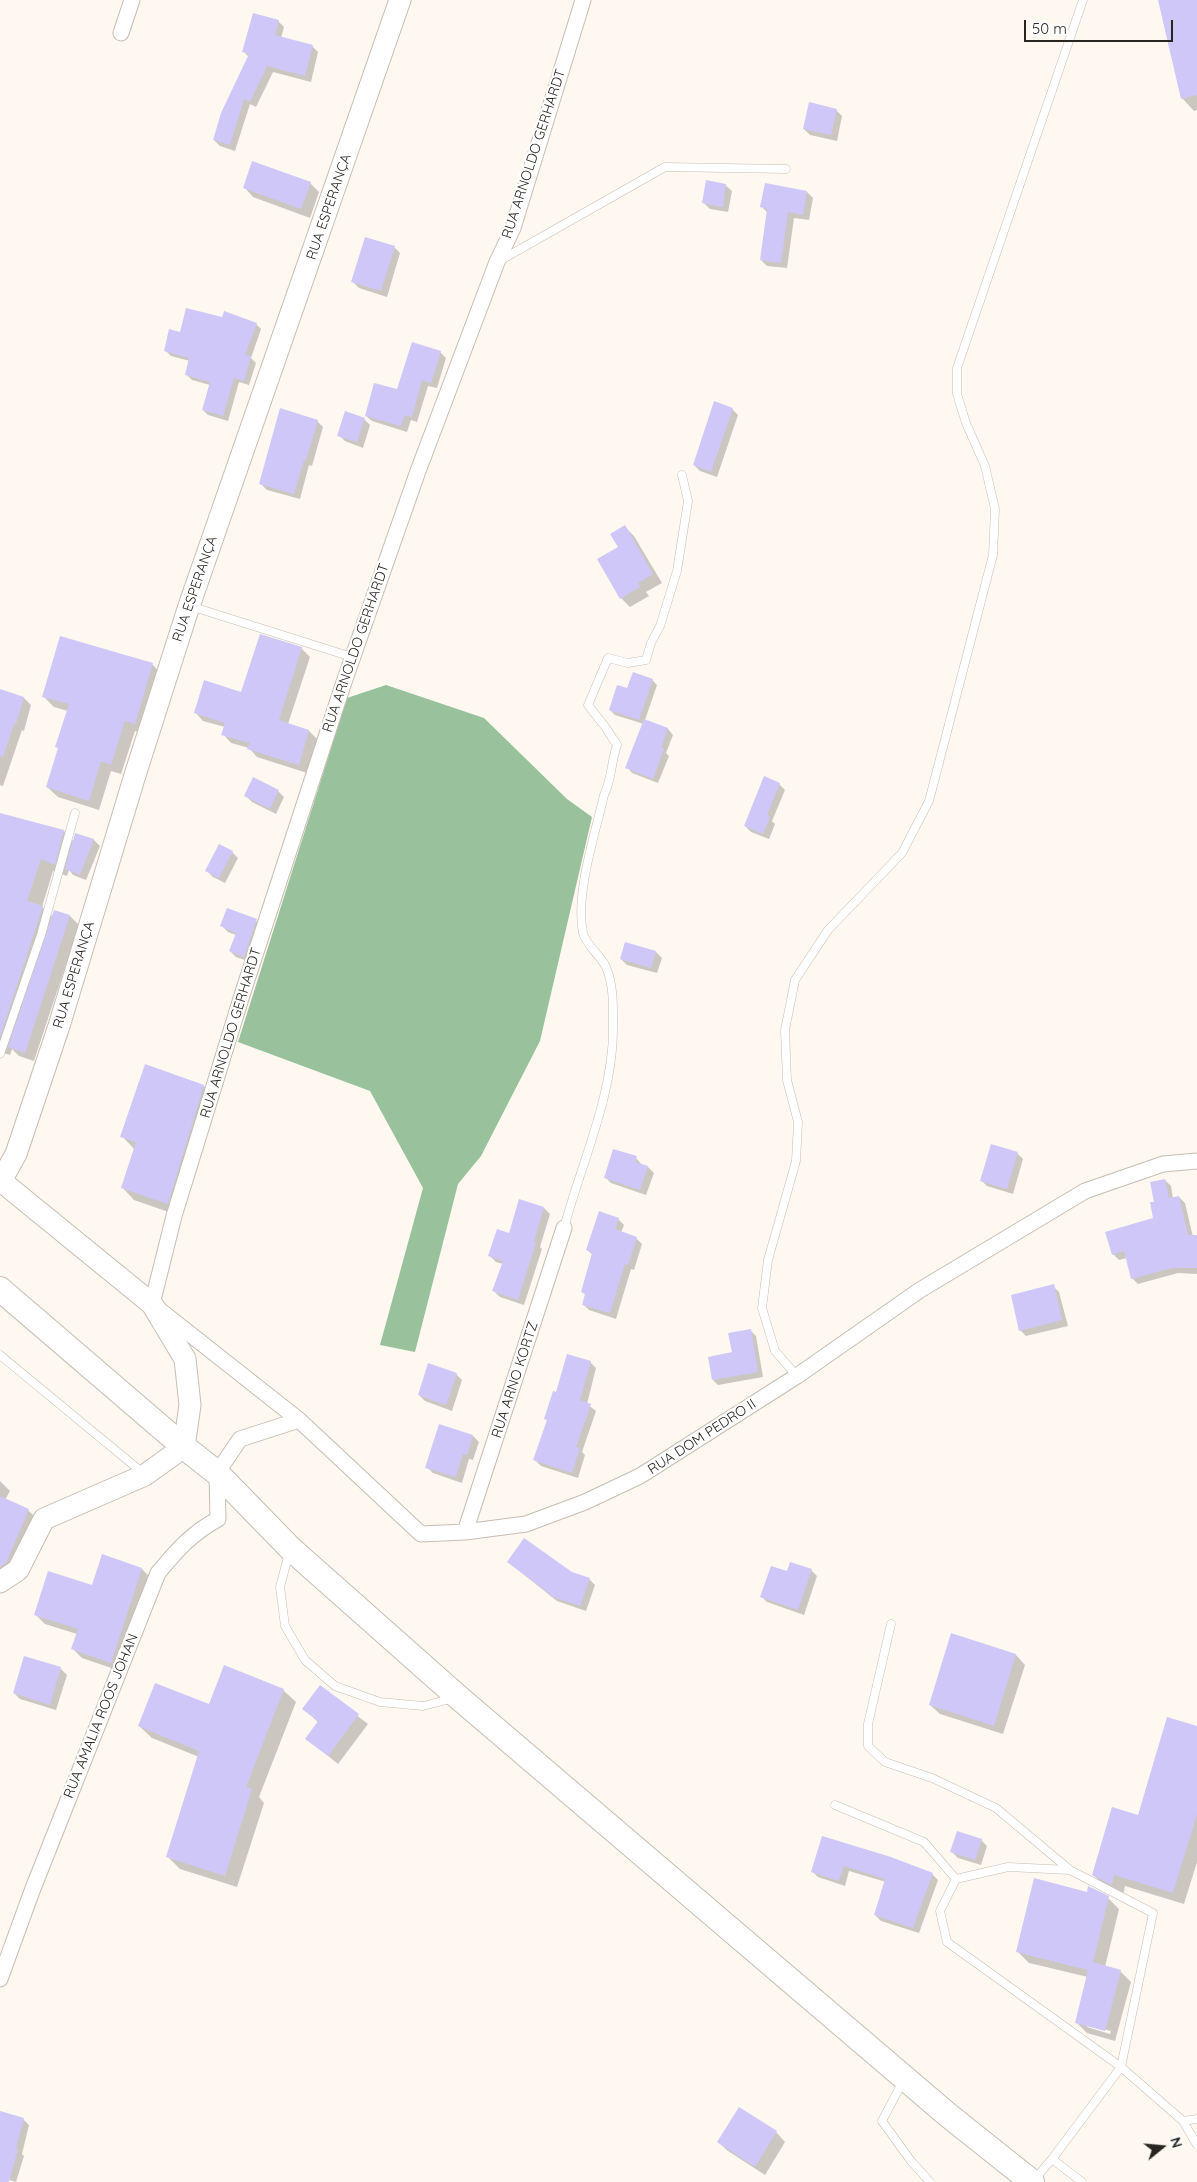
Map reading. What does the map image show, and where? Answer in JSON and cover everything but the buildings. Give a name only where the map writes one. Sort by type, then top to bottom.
[{"type":"main road","points":[[0,1289],[184,1447],[217,1473],[291,1549],[458,1697],[905,2077],[1032,2182]]},
{"type":"street","points":[[120,33],[132,0]]},
{"type":"street","name":"RUA ESPERANÇA","points":[[0,1180],[16,1154],[59,1026],[136,772],[189,606],[400,0]]},
{"type":"street","name":"RUA ARNOLDO GERHARDT","points":[[152,1304],[174,1216],[352,657],[418,471],[497,262],[514,228],[583,0]]},
{"type":"street","name":"RUA DOM PEDRO II","points":[[152,1304],[299,1420],[421,1534],[465,1532],[526,1524],[609,1491],[640,1476],[797,1376],[920,1290],[1085,1191],[1163,1164],[1197,1161]]},
{"type":"street","points":[[0,1180],[152,1304],[185,1360],[190,1405],[184,1447],[145,1475],[44,1519],[18,1570],[0,1582]]},
{"type":"street","name":"RUA ARNO KORTZ","points":[[465,1532],[564,1228]]},
{"type":"street","points":[[217,1473],[240,1439],[299,1420]]},
{"type":"street","name":"RUA AMALIA ROOS JOHAN","points":[[0,1979],[32,1891],[158,1573],[181,1545],[204,1527],[218,1519],[217,1473]]},
{"type":"lane","points":[[797,1376],[775,1351],[762,1308],[768,1260],[796,1162],[798,1122],[787,1080],[785,1030],[796,980],[828,930],[902,853],[929,801],[993,555],[995,509],[985,466],[966,422],[957,394],[957,368],[1083,0]]},
{"type":"lane","points":[[497,262],[665,167],[786,170]]},
{"type":"lane","points":[[564,1228],[596,1126],[609,1068],[614,1030],[613,993],[606,967],[583,935],[581,900],[604,796],[610,783],[612,761],[617,745],[588,706],[608,658],[628,663],[646,660],[660,626],[677,570],[686,521],[688,501],[682,475]]},
{"type":"lane","points":[[189,606],[352,657]]},
{"type":"lane","points":[[0,1054],[41,935],[75,813]]},
{"type":"lane","points":[[0,1354],[145,1475]]},
{"type":"lane","points":[[291,1549],[280,1587],[285,1626],[305,1660],[335,1686],[380,1702],[423,1706],[458,1697]]},
{"type":"lane","points":[[891,1624],[868,1724],[868,1746],[885,1762],[932,1778],[996,1808],[1070,1870],[1153,1913],[1121,2067],[1052,2159],[1032,2182]]},
{"type":"lane","points":[[835,1805],[924,1842],[956,1879]]},
{"type":"lane","points":[[956,1879],[1008,1867],[1070,1870]]},
{"type":"lane","points":[[956,1879],[940,1911],[947,1942],[1121,2067],[1183,2121],[1197,2146]]},
{"type":"lane","points":[[905,2077],[882,2120],[911,2161],[930,2182]]},
{"type":"lane","points":[[1183,2121],[1197,2118]]},
{"type":"lane","points":[[1052,2159],[1082,2182]]},
{"type":"green space","points":[[386,685],[484,718],[567,799],[592,817],[540,1041],[481,1156],[458,1184],[415,1352],[380,1345],[423,1188],[370,1091],[238,1042],[347,698]]}]
